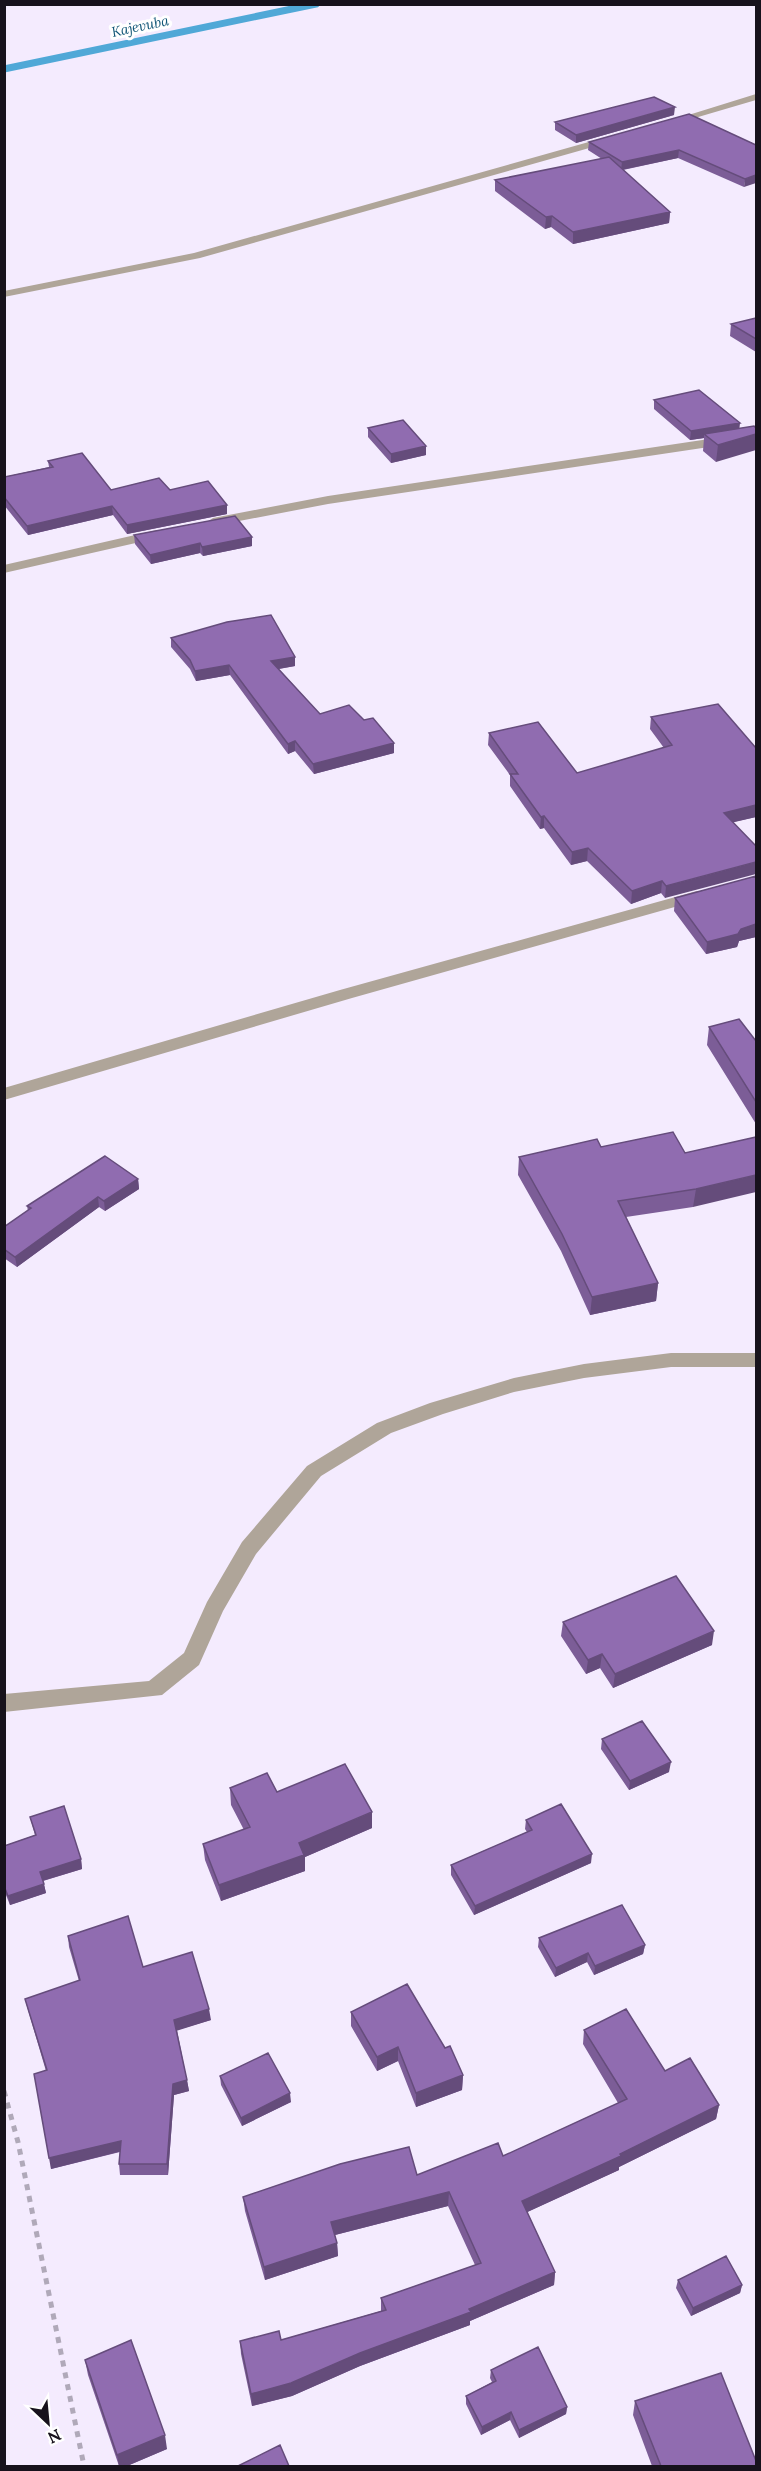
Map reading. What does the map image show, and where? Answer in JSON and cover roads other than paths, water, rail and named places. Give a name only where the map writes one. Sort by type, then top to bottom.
[{"type":"street","points":[[654,127],[756,97]]},
{"type":"street","points":[[4,294],[196,256],[619,136]]},
{"type":"street","points":[[195,526],[328,500],[756,436]]},
{"type":"street","points":[[4,569],[172,531]]},
{"type":"street","points":[[4,1094],[369,988],[714,892]]},
{"type":"street","points":[[4,1703],[154,1689],[192,1659],[214,1608],[249,1548],[314,1471],[384,1428],[437,1408],[514,1385],[584,1371],[671,1360],[756,1360]]},
{"type":"waterway","name":"Kajevuba","points":[[4,69],[316,4]]}]
